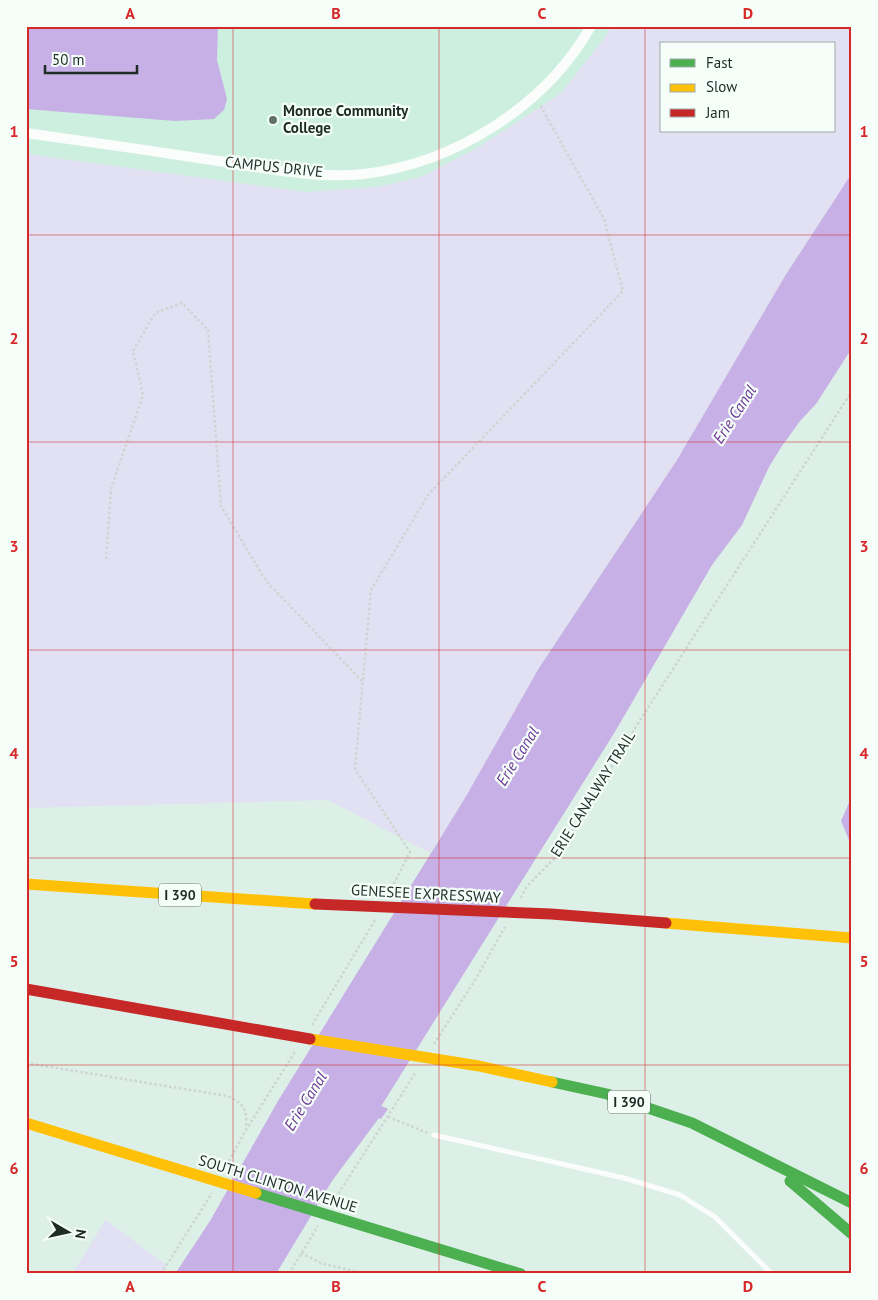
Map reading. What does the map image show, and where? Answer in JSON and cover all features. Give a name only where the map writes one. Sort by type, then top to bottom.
[{"type":"main road","name":"GENESEE EXPRESSWAY","points":[[26,884],[335,905],[551,914],[825,935]]},
{"type":"main road","name":"I 390","points":[[825,935],[852,929]]},
{"type":"main road","points":[[825,935],[852,938]]},
{"type":"main road","name":"I 390","points":[[26,988],[254,1030],[478,1066],[606,1094],[692,1123],[770,1164],[852,1203]]},
{"type":"main road","name":"SOUTH CLINTON AVENUE","points":[[26,1123],[521,1274]]},
{"type":"main road","points":[[770,1164],[852,1234]]},
{"type":"street","name":"CAMPUS DRIVE","points":[[26,133],[300,173],[363,174],[414,164],[467,142],[517,112],[578,46],[591,26]]},
{"type":"lane","points":[[434,1135],[624,1178],[680,1195],[715,1217],[772,1274]]},
{"type":"path","points":[[388,896],[410,852],[355,769],[371,590],[428,495],[623,292],[604,219],[534,95]]},
{"type":"path","points":[[106,559],[111,489],[143,395],[133,351],[155,313],[182,303],[208,330],[220,506],[266,581],[362,682]]},
{"type":"path","name":"ERIE CANALWAY TRAIL","points":[[518,903],[527,886],[556,856],[642,717],[852,391]]},
{"type":"path","points":[[308,1030],[379,913]]},
{"type":"path","points":[[434,1045],[475,980],[508,920]]},
{"type":"path","points":[[223,1172],[246,1130],[298,1047]]},
{"type":"path","points":[[26,1063],[227,1096],[240,1101],[247,1113],[246,1130]]},
{"type":"path","points":[[332,1205],[418,1069]]},
{"type":"path","points":[[388,1117],[434,1135]]},
{"type":"path","points":[[161,1274],[214,1190]]},
{"type":"path","points":[[289,1274],[321,1221]]},
{"type":"path","points":[[301,1253],[322,1263],[366,1274]]},
{"type":"shaded area","name":"Monroe Community College","points":[[26,26],[611,26],[606,36],[561,93],[479,147],[421,177],[377,187],[305,192],[26,154]]},
{"type":"shaded area","points":[[611,26],[852,26],[852,173],[785,276],[677,460],[539,668],[465,798],[430,853],[328,800],[26,808],[26,154],[305,192],[377,187],[421,177],[479,147],[561,93],[606,36]]},
{"type":"shaded area","points":[[106,1220],[166,1265],[161,1274],[72,1274]]},
{"type":"water","points":[[26,26],[218,26],[217,60],[227,99],[224,110],[214,119],[175,121],[26,109]]},
{"type":"water","name":"Erie Canal","points":[[852,173],[852,348],[816,404],[800,421],[769,467],[742,525],[712,565],[616,730],[380,1108],[382,1106],[388,1109],[381,1119],[379,1118],[332,1181],[276,1274],[175,1274],[210,1221],[278,1101],[465,798],[539,668],[677,460],[785,276]]},
{"type":"water","points":[[852,796],[852,840],[849,840],[841,821]]},
{"type":"traffic: fast","points":[[552,1082],[607,1094],[692,1123],[852,1203]]},
{"type":"traffic: fast","points":[[790,1181],[852,1234]]},
{"type":"traffic: fast","points":[[256,1193],[521,1274]]},
{"type":"traffic: slow","points":[[26,884],[315,904]]},
{"type":"traffic: slow","points":[[666,923],[852,938]]},
{"type":"traffic: slow","points":[[310,1039],[479,1066],[552,1082]]},
{"type":"traffic: slow","points":[[26,1123],[256,1193]]},
{"type":"traffic: jam","points":[[315,904],[551,914],[666,923]]},
{"type":"traffic: jam","points":[[26,989],[310,1039]]},
{"type":"place","name":"Monroe Community College","points":[[273,120]]}]
